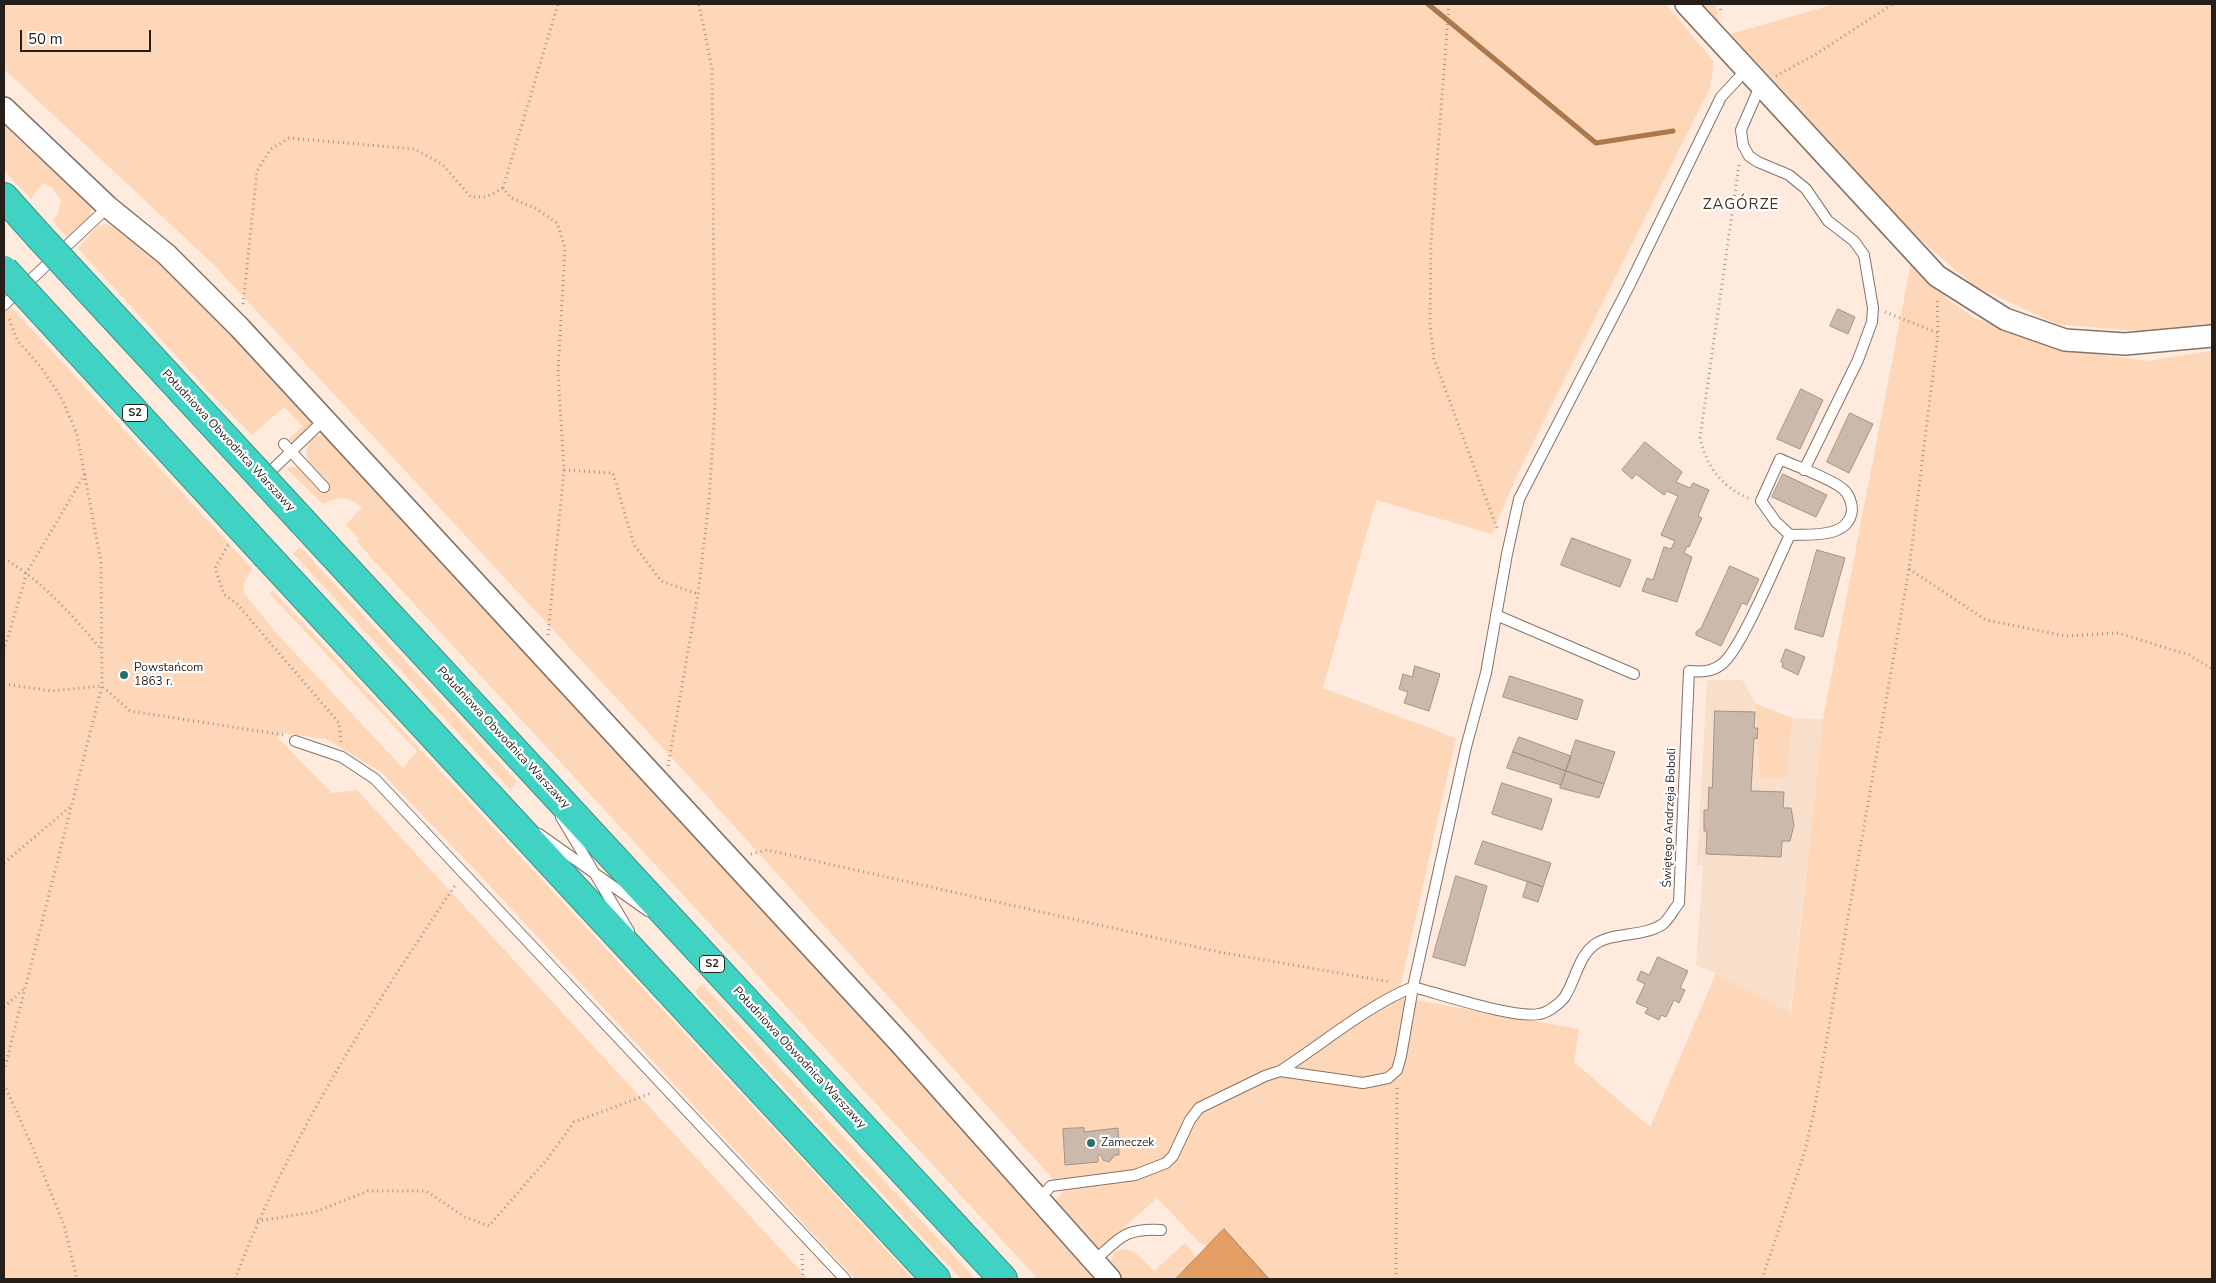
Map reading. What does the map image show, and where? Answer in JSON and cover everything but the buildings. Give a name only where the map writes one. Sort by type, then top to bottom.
[{"type":"highway","name":"Południowa Obwodnica Warszawy","points":[[4,197],[1003,1279]]},
{"type":"highway","name":"S2","points":[[4,270],[936,1279]]},
{"type":"street","points":[[1686,4],[1937,276],[2005,319],[2065,340],[2124,344],[2212,336]]},
{"type":"street","points":[[4,108],[108,207],[166,254],[240,328],[899,1042],[1110,1279]]},
{"type":"lane","points":[[1280,1071],[1364,1083],[1388,1078],[1397,1070],[1413,987],[1466,747],[1486,673],[1506,554],[1519,499],[1629,286],[1721,97],[1754,77]]},
{"type":"lane","points":[[1754,77],[1741,130],[1743,145],[1749,156],[1758,162],[1789,175],[1806,189],[1828,221],[1854,241],[1864,255],[1873,308],[1872,322],[1858,360],[1804,470]]},
{"type":"lane","points":[[4,305],[108,207]]},
{"type":"lane","points":[[272,470],[287,447],[325,419]]},
{"type":"lane","points":[[287,447],[324,487]]},
{"type":"lane","points":[[1780,459],[1804,470],[1843,489],[1851,502],[1850,517],[1842,527],[1830,533],[1790,535],[1776,522],[1761,502],[1780,459]]},
{"type":"lane","name":"Świętego Andrzeja Boboli","points":[[1413,987],[1511,1012],[1540,1014],[1553,1008],[1563,998],[1586,954],[1593,946],[1601,941],[1642,933],[1664,923],[1679,903],[1689,671],[1702,672],[1714,669],[1733,654],[1790,535]]},
{"type":"lane","points":[[1496,615],[1634,674]]},
{"type":"lane","points":[[295,741],[342,757],[375,779],[664,1089],[845,1279]]},
{"type":"lane","points":[[533,770],[656,977]]},
{"type":"lane","points":[[496,803],[692,942]]},
{"type":"lane","points":[[1039,1198],[1052,1186],[1135,1175],[1158,1167],[1173,1156],[1190,1120],[1199,1108],[1265,1076],[1280,1071],[1365,1014],[1413,987]]},
{"type":"lane","points":[[1094,1261],[1129,1232],[1138,1229],[1161,1230]]},
{"type":"path","points":[[240,328],[256,171],[271,149],[289,138],[414,149],[442,164],[471,197],[486,197],[503,188],[558,4]]},
{"type":"path","points":[[664,789],[698,594],[709,501],[715,405],[712,69],[699,4]]},
{"type":"path","points":[[1449,4],[1431,242],[1430,325],[1434,358],[1506,554]]},
{"type":"path","points":[[1754,77],[1816,54],[1892,4]]},
{"type":"path","points":[[1743,145],[1700,438],[1704,454],[1719,480],[1735,491],[1761,502]]},
{"type":"path","points":[[503,188],[511,198],[535,208],[557,223],[565,248],[558,372],[564,470],[545,660]]},
{"type":"path","points":[[1762,1279],[1804,1150],[1816,1106],[1909,569],[1938,333],[1937,276]]},
{"type":"path","points":[[4,305],[17,340],[40,366],[61,397],[77,434],[101,562],[102,686],[4,1071]]},
{"type":"path","points":[[1873,308],[1938,333]]},
{"type":"path","points":[[564,470],[612,473],[634,545],[661,581],[698,594]]},
{"type":"path","points":[[4,651],[27,572],[85,474]]},
{"type":"path","points":[[229,543],[215,568],[224,594],[237,604],[339,723],[342,757]]},
{"type":"path","points":[[4,558],[27,572],[64,605],[101,650]]},
{"type":"path","points":[[1909,569],[1986,620],[2066,636],[2118,633],[2189,655],[2212,669]]},
{"type":"path","points":[[4,684],[52,691],[102,686],[130,710],[281,733],[295,741]]},
{"type":"path","points":[[4,863],[71,806]]},
{"type":"path","points":[[731,859],[767,850],[1219,952],[1413,987]]},
{"type":"path","points":[[235,1279],[257,1221],[290,1152],[334,1073],[361,1032],[382,993],[464,874]]},
{"type":"path","points":[[4,1006],[26,988]]},
{"type":"path","points":[[1396,1279],[1397,1070]]},
{"type":"path","points":[[4,1084],[64,1225],[76,1279]]},
{"type":"path","points":[[257,1221],[315,1212],[368,1191],[426,1190],[465,1217],[489,1226],[548,1158],[574,1122],[664,1089]]},
{"type":"path","points":[[802,1233],[803,1279]]},
{"type":"shaded area","points":[[4,4],[1666,4],[1714,62],[1710,88],[1517,475],[1492,534],[1376,500],[1323,688],[1456,738],[1398,997],[1579,1029],[1574,1062],[1650,1127],[1716,973],[1791,1013],[1823,719],[1911,263],[1949,300],[1973,317],[2046,346],[2146,361],[2212,351],[2212,1279],[1269,1279],[1224,1229],[1208,1246],[1201,1244],[1157,1198],[1102,1247],[1096,1248],[1052,1204],[1064,1191],[687,774],[212,263],[4,69]]},
{"type":"shaded area","points":[[1696,4],[1716,4],[1721,31]]},
{"type":"shaded area","points":[[1829,4],[2212,4],[2212,325],[2161,333],[2056,324],[1973,285],[1900,222],[1734,41],[1731,34],[1828,6]]},
{"type":"shaded area","points":[[4,115],[90,203],[91,214],[89,219],[69,239],[53,221],[58,213],[61,201],[52,187],[42,183],[31,199],[4,170]]},
{"type":"shaded area","points":[[105,224],[118,228],[138,244],[235,333],[312,419],[312,423],[305,434],[298,439],[288,440],[303,426],[284,407],[252,435],[211,394],[78,248],[98,226]]},
{"type":"shaded area","points":[[12,308],[252,569],[243,585],[244,593],[278,635],[403,768],[417,751],[270,594],[273,591],[913,1279],[855,1279],[480,875],[380,771],[326,739],[281,733],[278,738],[332,793],[357,790],[808,1279],[4,1279],[4,312]]},
{"type":"shaded area","points":[[324,434],[953,1113],[1098,1279],[1038,1279],[356,541],[359,538],[346,525],[362,507],[352,500],[343,498],[333,499],[323,504],[286,468],[310,466],[307,456],[308,446],[314,438]]},
{"type":"shaded area","points":[[300,547],[517,782],[510,789],[293,553]]},
{"type":"shaded area","points":[[1707,680],[1742,680],[1756,704],[1792,718],[1823,719],[1790,1013],[1716,973],[1696,966],[1703,866],[1697,865]]},
{"type":"shaded area","points":[[1756,704],[1792,718],[1787,778],[1760,778]]},
{"type":"shaded area","points":[[702,984],[975,1279],[961,1279],[695,992]]},
{"type":"shaded area","points":[[1224,1229],[1269,1279],[1176,1279]]},
{"type":"shaded area","points":[[1185,1243],[1192,1251],[1195,1259],[1176,1279],[1115,1279],[1109,1268],[1113,1254],[1125,1249],[1135,1253],[1154,1271]]},
{"type":"waterway","points":[[1428,4],[1596,143],[1673,131]]},
{"type":"place","name":"Powstańcom 1863 r.","points":[[124,675]]},
{"type":"place","name":"Zameczek","points":[[1091,1143]]},
{"type":"district","name":"ZAGÓRZE","points":[[1741,205]]}]
